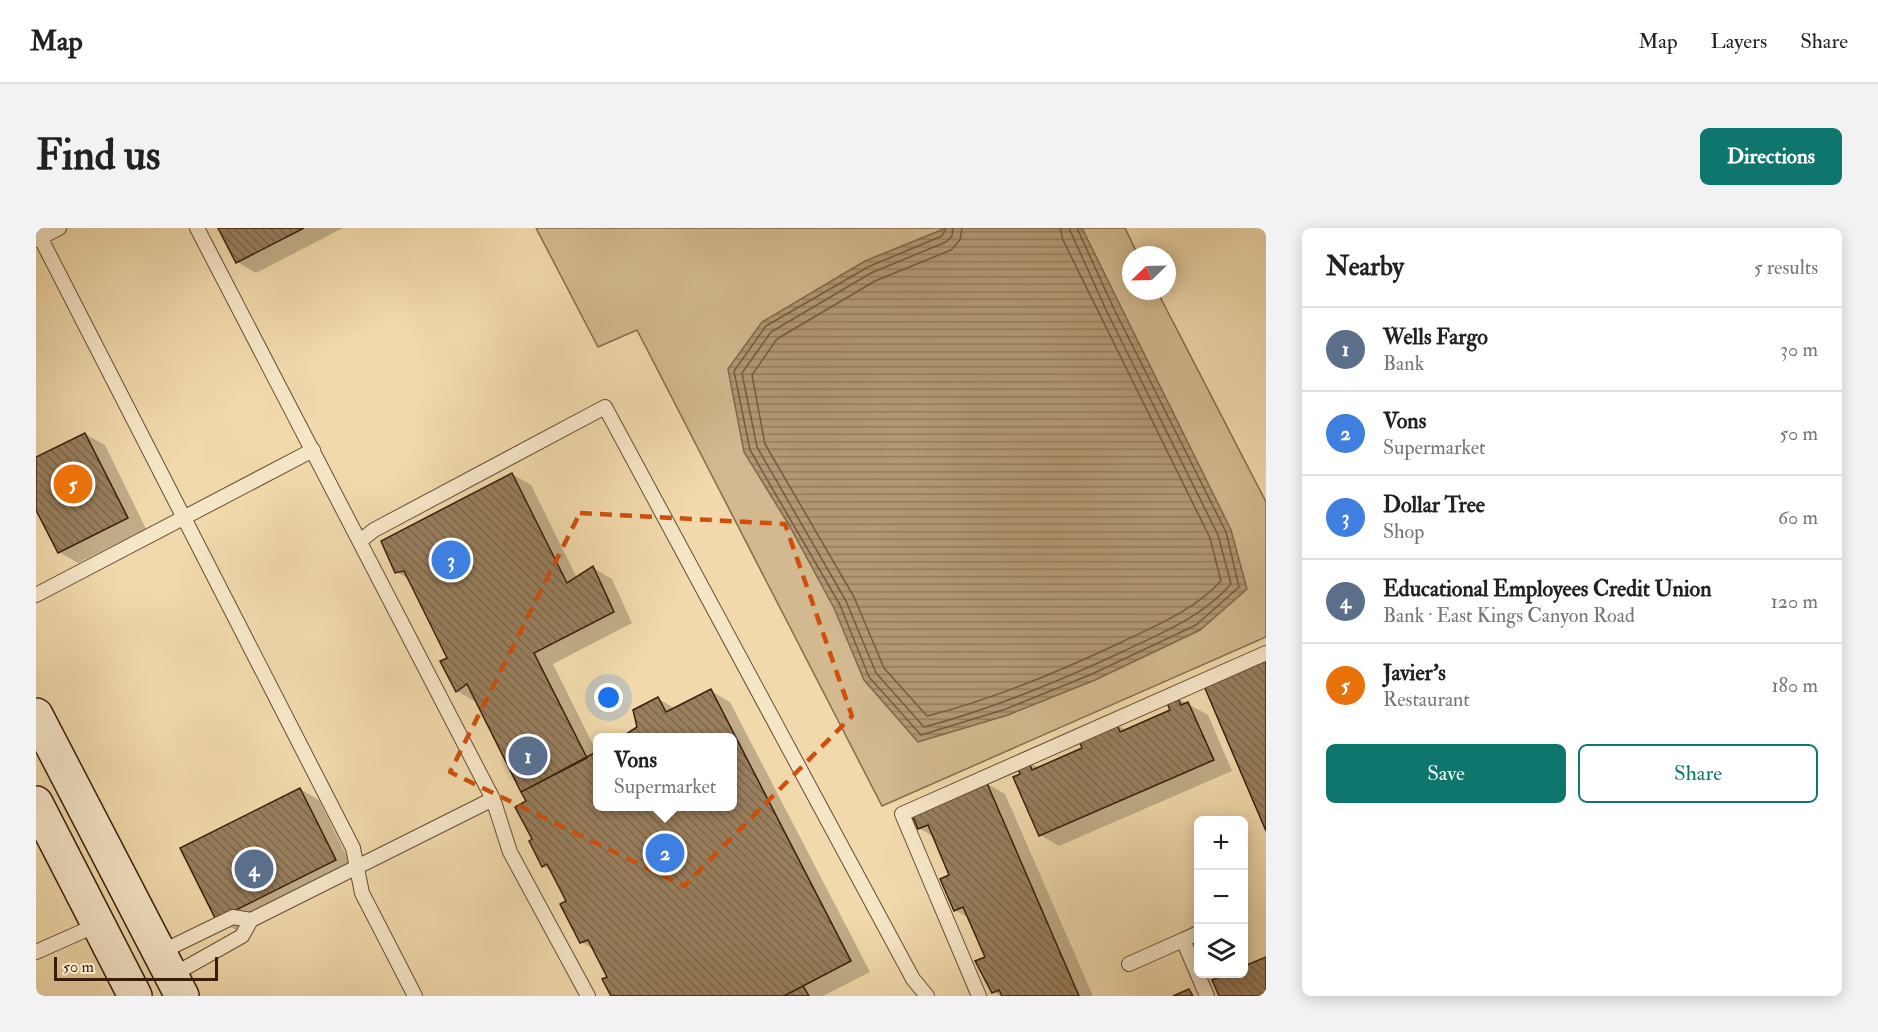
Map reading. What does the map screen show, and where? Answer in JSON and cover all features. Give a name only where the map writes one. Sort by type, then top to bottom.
[{"type":"main road","points":[[36,715],[171,975]]},
{"type":"main road","points":[[36,763],[136,946],[171,975]]},
{"type":"main road","points":[[36,803],[135,996]]},
{"type":"lane","points":[[59,228],[38,235],[353,848],[362,893],[415,996]]},
{"type":"lane","points":[[197,228],[493,799],[510,852],[588,996]]},
{"type":"lane","points":[[360,541],[374,530],[605,407],[913,979],[927,996]]},
{"type":"lane","points":[[36,595],[313,450]]},
{"type":"lane","points":[[980,996],[902,814],[1266,653]]},
{"type":"lane","points":[[171,975],[242,936],[251,920],[493,799]]},
{"type":"lane","points":[[171,975],[233,917],[251,920]]},
{"type":"lane","points":[[36,952],[99,924]]},
{"type":"lane","points":[[1129,964],[1194,935]]},
{"type":"lane","points":[[1183,940],[1207,996]]},
{"type":"highlighted area","points":[[580,513],[785,524],[852,716],[684,886],[450,772]]},
{"type":"shaded area","points":[[536,228],[1125,228],[1134,246],[1122,246],[1122,300],[1162,300],[1266,502],[1266,637],[882,806],[637,330],[598,347]]},
{"type":"water","points":[[946,228],[1080,228],[1083,230],[1231,530],[1247,589],[1200,630],[1095,680],[1008,715],[918,742],[864,680],[834,608],[789,525],[744,452],[728,369],[762,322],[865,261]]},
{"type":"building","points":[[218,228],[304,228],[236,263]]},
{"type":"building","points":[[85,433],[128,518],[58,553],[36,510],[36,457]]},
{"type":"building","points":[[512,473],[567,583],[593,566],[614,612],[534,653],[587,758],[521,792],[467,684],[456,692],[440,661],[447,658],[404,571],[395,573],[381,541]]},
{"type":"building","points":[[1266,659],[1266,831],[1204,686]]},
{"type":"building","points":[[711,689],[734,733],[628,733],[637,727],[633,710],[658,697],[666,712]]},
{"type":"building","points":[[1177,696],[1181,705],[1188,702],[1214,760],[1039,836],[1013,777],[1020,774],[1016,765],[1028,760],[1032,770],[1082,748],[1078,739],[1116,722],[1120,732],[1170,710],[1166,701]]},
{"type":"building","points":[[737,740],[851,961],[784,996],[611,996],[602,979],[607,977],[588,940],[580,943],[560,904],[566,901],[547,864],[542,867],[529,841],[532,839],[515,807],[526,801],[521,792],[593,754],[593,811],[737,811]]},
{"type":"building","points":[[986,781],[1079,996],[1002,996],[999,990],[992,993],[975,961],[985,957],[963,907],[954,911],[940,879],[949,875],[928,825],[918,829],[911,813]]},
{"type":"building","points":[[300,788],[336,860],[216,920],[180,848]]},
{"type":"building","points":[[1266,957],[1266,996],[1219,996],[1212,980],[1248,978],[1248,964]]},
{"type":"building","points":[[803,986],[809,996],[784,996]]},
{"type":"building","points":[[1189,989],[1193,996],[1173,996]]},
{"type":"place","name":"Javier's","points":[[73,484]]},
{"type":"place","name":"Dollar Tree","points":[[451,560]]},
{"type":"place","name":"Wells Fargo","points":[[528,756]]},
{"type":"place","name":"Vons","points":[[665,853]]},
{"type":"place","name":"Educational Employees Credit Union","points":[[254,869]]}]
